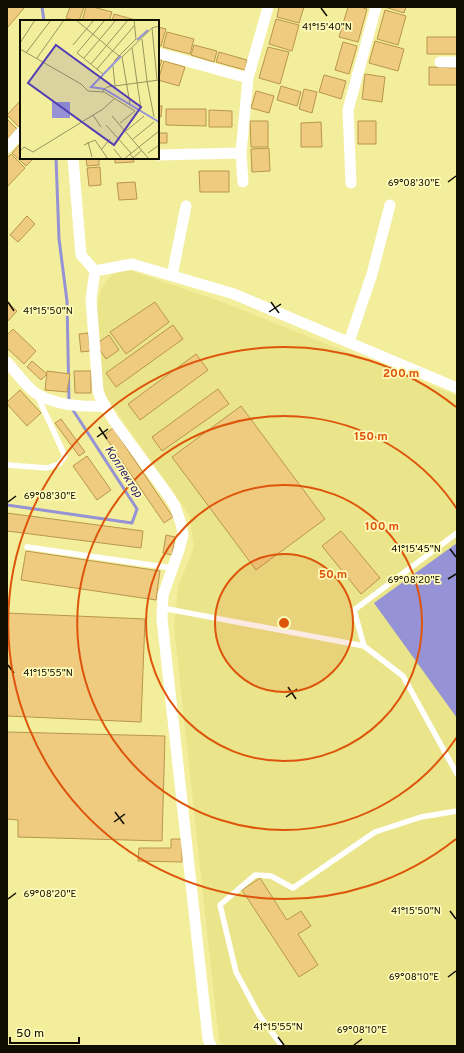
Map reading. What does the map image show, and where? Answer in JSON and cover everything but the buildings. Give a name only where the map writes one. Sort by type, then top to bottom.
[{"type":"street","points":[[243,182],[241,152],[248,78],[268,7]]},
{"type":"street","points":[[351,183],[348,110],[376,7]]},
{"type":"street","points":[[159,53],[248,78]]},
{"type":"street","points":[[440,62],[457,62]]},
{"type":"street","points":[[7,148],[20,133]]},
{"type":"street","points":[[159,155],[241,152]]},
{"type":"street","points":[[73,159],[81,255],[95,271],[91,299],[98,391],[104,406],[168,495],[178,514],[183,535],[163,595],[162,608],[208,1038],[211,1046]]},
{"type":"street","points":[[349,342],[372,274],[390,205]]},
{"type":"street","points":[[172,276],[186,206]]},
{"type":"street","points":[[95,271],[132,264],[234,294],[457,388]]},
{"type":"street","points":[[7,362],[36,393],[48,399],[88,407],[104,406]]},
{"type":"lane","points":[[7,465],[47,468],[59,464],[65,456],[36,393]]},
{"type":"lane","points":[[364,646],[354,610],[457,533]]},
{"type":"lane","points":[[27,547],[172,568]]},
{"type":"lane","points":[[162,608],[364,646],[403,676],[457,774]]},
{"type":"lane","points":[[282,1046],[259,1015],[236,972],[220,905],[255,875],[271,876],[293,888],[375,832],[421,817],[457,811]]},
{"type":"shaded area","points":[[119,269],[129,270],[225,303],[457,396],[457,1046],[226,1046],[219,1041],[174,627],[178,587],[194,547],[189,514],[110,403],[100,384],[96,343],[97,308],[101,289],[109,278]]},
{"type":"shaded area","points":[[457,543],[457,718],[374,603]]},
{"type":"waterway","points":[[42,7],[44,20]]},
{"type":"waterway","name":"Коллектор","points":[[56,159],[59,239],[67,301],[69,402]]},
{"type":"waterway","name":"Коллектор","points":[[7,505],[132,523],[137,509],[71,407]]}]
